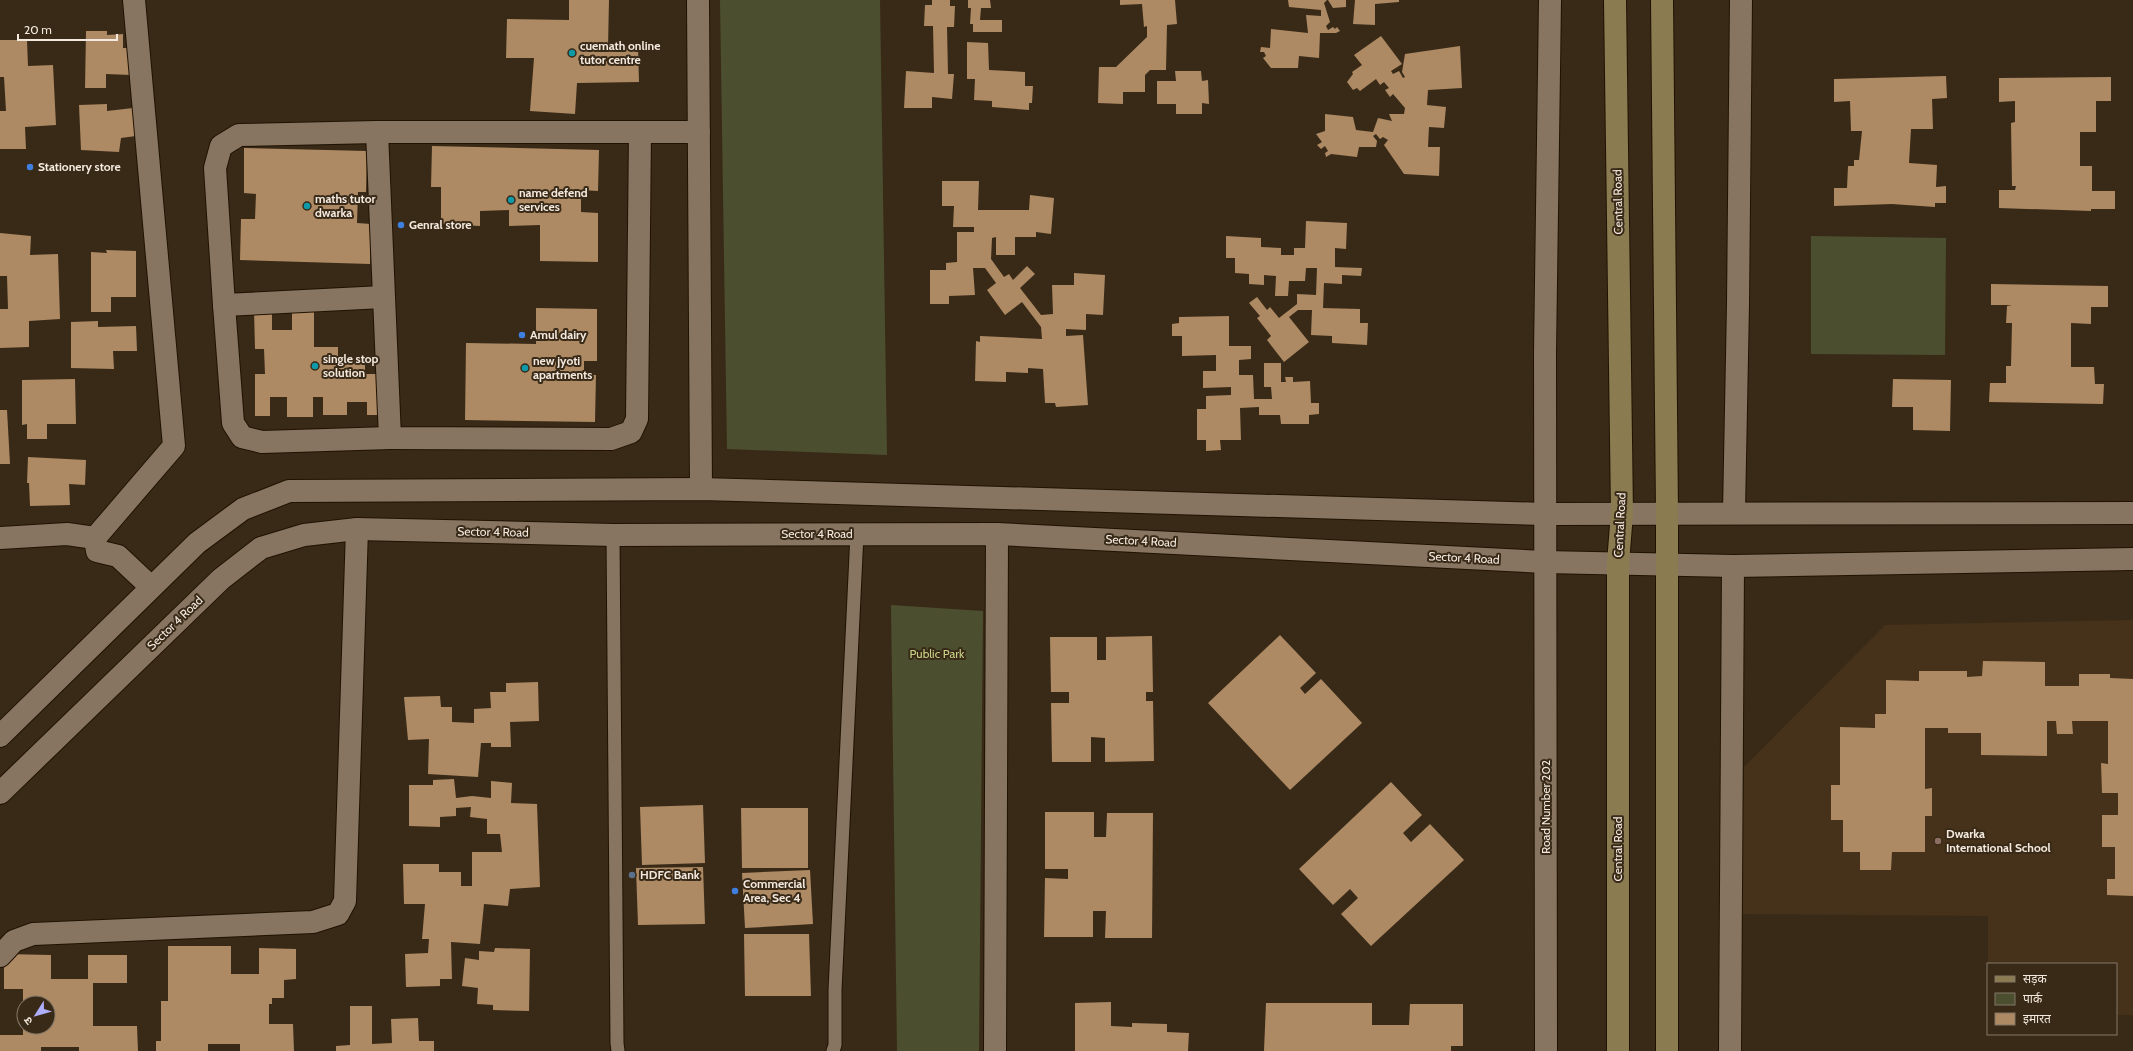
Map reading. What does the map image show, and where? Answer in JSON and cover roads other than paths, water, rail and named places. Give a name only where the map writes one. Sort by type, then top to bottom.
[{"type":"main road","name":"Central Road","points":[[1615,0],[1622,513],[1618,563],[1618,1051]]},
{"type":"main road","points":[[1662,0],[1667,512],[1667,1051]]},
{"type":"street","points":[[134,0],[174,446],[95,538],[97,551],[118,556],[151,587]]},
{"type":"street","points":[[698,0],[701,489]]},
{"type":"street","name":"Road Number 202","points":[[1546,1051],[1545,514],[1550,0]]},
{"type":"street","points":[[1734,512],[1738,312],[1741,0]]},
{"type":"street","points":[[640,132],[637,419],[631,432],[611,439],[390,438],[262,442],[242,437],[233,423],[224,305],[215,168],[221,146],[239,135],[377,132],[640,132],[699,132]]},
{"type":"street","points":[[377,132],[390,438]]},
{"type":"street","points":[[224,305],[383,297]]},
{"type":"street","points":[[0,736],[197,543],[243,509],[289,491],[701,489],[1545,514],[1667,512],[2133,513]]},
{"type":"street","points":[[0,956],[14,941],[33,934],[313,922],[338,914],[345,901],[357,529]]},
{"type":"street","name":"Sector 4 Road","points":[[0,793],[220,579],[261,548],[304,535],[357,529],[613,535],[997,534],[1545,562],[1666,565],[1733,566],[2133,559]]},
{"type":"street","points":[[0,538],[67,534],[95,538]]},
{"type":"street","points":[[995,1051],[997,534]]},
{"type":"street","points":[[1730,1051],[1733,566]]},
{"type":"lane","points":[[833,1051],[835,1045],[835,982],[857,534]]},
{"type":"lane","points":[[613,535],[616,1027],[618,1051]]},
{"type":"place","name":"cuemath online tutor centre","points":[[572,53]]},
{"type":"place","name":"Stationery store","points":[[30,167]]},
{"type":"place","name":"name defend services","points":[[511,200]]},
{"type":"place","name":"maths tutor dwarka","points":[[307,206]]},
{"type":"place","name":"Genral store","points":[[401,225]]},
{"type":"place","name":"Amul dairy","points":[[522,335]]},
{"type":"place","name":"single stop solution","points":[[315,366]]},
{"type":"place","name":"new jyoti apartments","points":[[525,368]]},
{"type":"place","name":"Dwarka International School","points":[[1938,841]]},
{"type":"place","name":"HDFC Bank","points":[[632,875]]},
{"type":"place","name":"Commercial Area, Sec 4","points":[[735,891]]},
{"type":"park label","name":"Public Park","points":[[937,654]]}]
